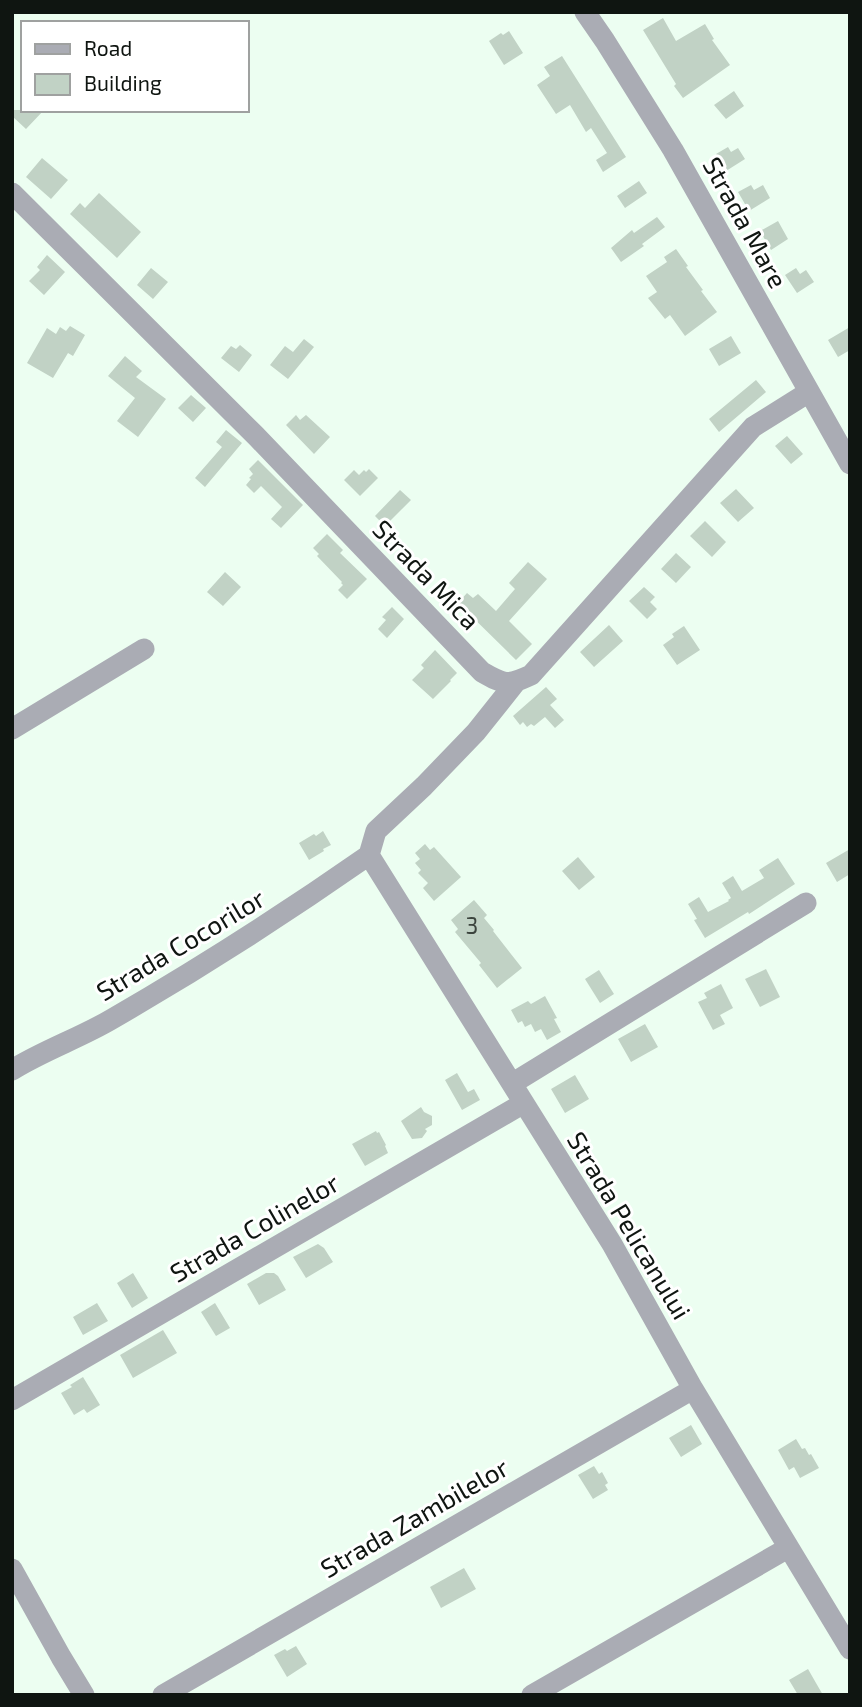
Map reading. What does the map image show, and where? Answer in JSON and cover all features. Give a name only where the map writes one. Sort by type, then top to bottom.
[{"type":"street","name":"Strada Mare","points":[[585,12],[673,150],[850,464]]},
{"type":"street","name":"Strada Mica","points":[[12,193],[256,436],[482,672],[499,682],[515,683]]},
{"type":"street","points":[[369,855],[376,831],[476,732],[515,683],[531,675],[753,427],[809,392]]},
{"type":"street","points":[[12,729],[144,649]]},
{"type":"street","name":"Strada Cocorilor","points":[[12,1070],[110,1020],[290,910],[369,855]]},
{"type":"street","name":"Strada Pelicanului","points":[[369,855],[612,1244],[693,1389],[850,1649]]},
{"type":"street","points":[[513,1083],[806,903]]},
{"type":"street","name":"Strada Colinelor","points":[[12,1400],[524,1103]]},
{"type":"street","name":"Strada Zambilelor","points":[[163,1695],[693,1389]]},
{"type":"street","points":[[532,1695],[788,1548]]},
{"type":"street","points":[[12,1569],[84,1695]]},
{"type":"building","points":[[663,18],[676,41],[705,24],[714,39],[712,40],[730,65],[683,98],[643,30]]},
{"type":"building","points":[[509,31],[523,53],[504,65],[489,41]]},
{"type":"building","points":[[562,56],[626,157],[603,172],[596,160],[607,153],[591,128],[586,132],[570,105],[556,114],[537,85],[550,76],[544,67]]},
{"type":"building","points":[[734,91],[744,106],[726,119],[714,105]]},
{"type":"building","points":[[12,110],[42,112],[26,129],[12,116]]},
{"type":"building","points":[[728,147],[731,152],[738,148],[745,159],[726,171],[716,154]]},
{"type":"building","points":[[42,158],[68,180],[51,199],[26,177]]},
{"type":"building","points":[[639,181],[647,193],[625,208],[617,196]]},
{"type":"building","points":[[751,185],[754,190],[763,185],[770,198],[749,211],[738,192]]},
{"type":"building","points":[[99,193],[141,232],[117,258],[70,214],[80,203],[85,208]]},
{"type":"building","points":[[657,217],[665,227],[621,262],[611,248],[632,230],[634,233]]},
{"type":"building","points":[[778,221],[788,239],[771,250],[760,231]]},
{"type":"building","points":[[676,249],[717,312],[685,336],[670,315],[665,319],[648,298],[657,292],[646,276],[667,262],[664,257]]},
{"type":"building","points":[[47,255],[65,272],[44,295],[29,281],[40,270],[37,267]]},
{"type":"building","points":[[151,268],[168,282],[153,299],[137,285]]},
{"type":"building","points":[[796,268],[800,274],[806,270],[814,282],[797,293],[785,275]]},
{"type":"building","points":[[70,326],[85,335],[73,356],[68,353],[53,378],[27,363],[47,328],[56,334],[60,327],[66,331]]},
{"type":"building","points":[[850,327],[850,350],[838,357],[828,340]]},
{"type":"building","points":[[731,336],[741,353],[719,366],[709,349]]},
{"type":"building","points":[[304,339],[314,347],[288,379],[270,365],[285,346],[293,352]]},
{"type":"building","points":[[240,345],[252,355],[239,372],[221,358],[231,346],[236,349]]},
{"type":"building","points":[[125,356],[142,371],[136,377],[166,399],[138,437],[117,421],[135,398],[108,376]]},
{"type":"building","points":[[756,380],[766,392],[719,432],[709,419]]},
{"type":"building","points":[[191,395],[206,408],[193,422],[178,408]]},
{"type":"building","points":[[296,415],[300,420],[306,415],[330,437],[314,454],[286,425]]},
{"type":"building","points":[[226,430],[242,443],[205,487],[195,478],[222,447],[216,442]]},
{"type":"building","points":[[787,436],[803,454],[791,464],[775,446]]},
{"type":"building","points":[[258,460],[303,505],[281,528],[271,519],[282,507],[261,486],[254,493],[246,485],[253,474],[249,469]]},
{"type":"building","points":[[369,469],[378,478],[360,496],[344,480],[354,470],[359,475]]},
{"type":"building","points":[[736,489],[754,508],[738,522],[720,503]]},
{"type":"building","points":[[400,490],[411,500],[385,526],[375,516]]},
{"type":"building","points":[[705,521],[726,542],[712,557],[690,536]]},
{"type":"building","points":[[327,534],[343,550],[340,553],[367,579],[347,599],[338,590],[343,585],[342,582],[317,556],[319,554],[313,548]]},
{"type":"building","points":[[676,553],[691,567],[676,583],[661,569]]},
{"type":"building","points":[[528,562],[547,579],[509,621],[532,644],[516,660],[458,603],[467,593],[473,598],[478,594],[496,611],[515,589],[509,583]]},
{"type":"building","points":[[225,572],[241,587],[223,606],[207,592]]},
{"type":"building","points":[[644,587],[655,597],[650,602],[657,609],[647,619],[629,601]]},
{"type":"building","points":[[392,607],[404,619],[387,638],[378,629],[386,620],[382,617]]},
{"type":"building","points":[[609,625],[623,641],[594,667],[580,652]]},
{"type":"building","points":[[684,626],[700,650],[677,665],[663,645],[674,637],[672,634]]},
{"type":"building","points":[[435,650],[457,673],[433,699],[412,680],[424,668],[421,665]]},
{"type":"building","points":[[546,687],[557,699],[550,705],[564,720],[555,728],[545,717],[534,726],[531,724],[527,727],[523,722],[520,725],[513,716]]},
{"type":"building","points":[[323,831],[331,845],[309,860],[299,843]]},
{"type":"building","points":[[425,844],[430,850],[434,847],[461,877],[434,901],[423,888],[428,883],[418,873],[421,870],[415,863],[420,859],[415,853]]},
{"type":"building","points":[[850,849],[850,874],[837,882],[826,863]]},
{"type":"building","points":[[578,857],[595,877],[579,890],[562,871]]},
{"type":"building","points":[[778,858],[795,884],[705,938],[688,904],[699,897],[708,912],[731,898],[722,883],[733,876],[742,891],[764,878],[759,870]]},
{"type":"building","points":[[474,900],[487,915],[484,918],[493,931],[522,968],[497,988],[479,965],[481,963],[455,932],[458,929],[451,920]]},
{"type":"building","points":[[766,969],[780,997],[760,1007],[745,979]]},
{"type":"building","points":[[599,970],[614,994],[600,1003],[585,979]]},
{"type":"building","points":[[721,984],[733,1008],[720,1015],[725,1024],[713,1030],[698,1002],[707,998],[704,993]]},
{"type":"building","points":[[545,996],[561,1032],[547,1040],[541,1029],[535,1032],[531,1024],[525,1027],[522,1021],[518,1023],[511,1010]]},
{"type":"building","points":[[645,1024],[658,1047],[631,1062],[618,1039]]},
{"type":"building","points":[[457,1073],[468,1092],[474,1089],[480,1100],[462,1110],[445,1080]]},
{"type":"building","points":[[575,1075],[589,1099],[565,1113],[551,1089]]},
{"type":"building","points":[[421,1107],[432,1116],[432,1125],[425,1129],[427,1131],[422,1138],[412,1139],[401,1121]]},
{"type":"building","points":[[376,1131],[379,1132],[388,1153],[365,1166],[352,1144]]},
{"type":"building","points":[[318,1244],[333,1262],[306,1278],[293,1257]]},
{"type":"building","points":[[133,1273],[148,1298],[132,1308],[117,1283]]},
{"type":"building","points":[[266,1273],[278,1276],[286,1290],[259,1305],[247,1284]]},
{"type":"building","points":[[97,1303],[108,1321],[83,1335],[73,1317]]},
{"type":"building","points":[[215,1303],[230,1328],[216,1336],[201,1312]]},
{"type":"building","points":[[163,1330],[177,1353],[133,1378],[120,1355]]},
{"type":"building","points":[[83,1377],[100,1405],[87,1413],[84,1409],[74,1415],[61,1393]]},
{"type":"building","points":[[691,1425],[702,1444],[681,1457],[669,1438]]},
{"type":"building","points":[[796,1439],[802,1449],[805,1448],[809,1455],[811,1454],[819,1468],[800,1478],[794,1467],[789,1470],[778,1450]]},
{"type":"building","points":[[594,1466],[599,1474],[602,1472],[608,1483],[605,1485],[608,1490],[593,1499],[578,1475]]},
{"type":"building","points":[[464,1568],[476,1589],[441,1608],[430,1587]]},
{"type":"building","points":[[296,1646],[307,1664],[287,1677],[274,1655]]},
{"type":"building","points":[[808,1669],[823,1695],[798,1695],[789,1680]]}]
